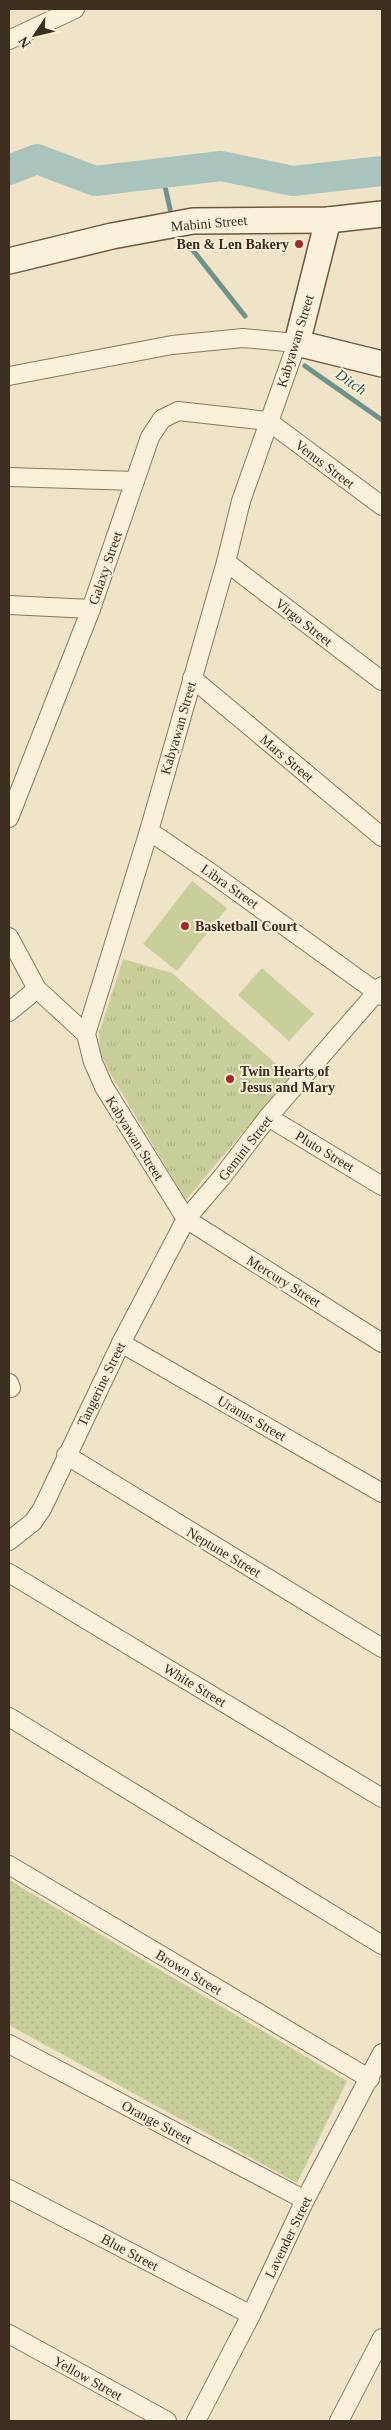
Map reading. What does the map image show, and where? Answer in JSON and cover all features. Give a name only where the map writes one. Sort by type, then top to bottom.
[{"type":"main road","name":"Mabini Street","points":[[9,261],[112,236],[193,221],[328,220],[382,214]]},
{"type":"main road","name":"Kabyawan Street","points":[[297,343],[328,220]]},
{"type":"main road","points":[[297,343],[382,364]]},
{"type":"street","points":[[9,40],[75,9]]},
{"type":"street","points":[[9,376],[172,345],[243,338],[297,343]]},
{"type":"street","name":"Kabyawan Street","points":[[186,1219],[104,1087],[93,1062],[86,1034],[149,831],[226,562],[241,501],[297,343]]},
{"type":"street","name":"Galaxy Street","points":[[9,818],[91,609],[150,437],[162,420],[178,411],[268,421]]},
{"type":"street","name":"Venus Street","points":[[268,421],[382,506]]},
{"type":"street","points":[[9,477],[135,481]]},
{"type":"street","name":"Virgo Street","points":[[226,562],[382,682]]},
{"type":"street","points":[[9,604],[91,609]]},
{"type":"street","name":"Mars Street","points":[[192,678],[382,837]]},
{"type":"street","name":"Libra Street","points":[[149,831],[380,992]]},
{"type":"street","points":[[9,937],[37,989],[86,1034]]},
{"type":"street","points":[[9,1012],[37,989]]},
{"type":"street","name":"Gemini Street","points":[[186,1219],[222,1177],[268,1117],[380,992]]},
{"type":"street","name":"Pluto Street","points":[[268,1117],[382,1186]]},
{"type":"street","name":"Tangerine Street","points":[[9,1541],[33,1522],[42,1509],[121,1342],[186,1219]]},
{"type":"street","name":"Mercury Street","points":[[186,1219],[382,1343]]},
{"type":"street","name":"Uranus Street","points":[[121,1342],[382,1493]]},
{"type":"street","name":"Neptune Street","points":[[66,1455],[382,1648]]},
{"type":"street","name":"White Street","points":[[9,1573],[382,1798]]},
{"type":"street","points":[[9,1717],[382,1945]]},
{"type":"street","name":"Brown Street","points":[[9,1866],[370,2079]]},
{"type":"street","name":"Orange Street","points":[[9,2044],[305,2200]]},
{"type":"street","name":"Lavender Street","points":[[196,2421],[251,2315],[305,2200],[382,2053]]},
{"type":"street","name":"Blue Street","points":[[9,2189],[251,2315]]},
{"type":"street","name":"Yellow Street","points":[[9,2334],[167,2421]]},
{"type":"street","points":[[339,2421],[382,2338]]},
{"type":"green space","name":"Basketball Court","points":[[192,881],[227,908],[177,971],[143,944]]},
{"type":"green space","points":[[123,959],[172,973],[290,1076],[186,1200],[110,1073],[100,1052],[99,1033]]},
{"type":"green space","points":[[262,968],[314,1014],[289,1041],[238,995]]},
{"type":"green space","points":[[9,1880],[347,2081],[297,2183],[9,2025]]},
{"type":"waterway","points":[[9,170],[37,159],[95,181],[221,166],[293,181],[382,171]]},
{"type":"waterway","name":"Ditch","points":[[162,173],[170,209]]},
{"type":"waterway","name":"Ditch","points":[[188,244],[245,316]]},
{"type":"waterway","name":"Ditch","points":[[305,366],[382,420]]},
{"type":"place","name":"Ben & Len Bakery","points":[[299,244]]},
{"type":"place","name":"Basketball Court","points":[[185,926]]},
{"type":"place","name":"Twin Hearts of Jesus and Mary","points":[[230,1079]]}]
